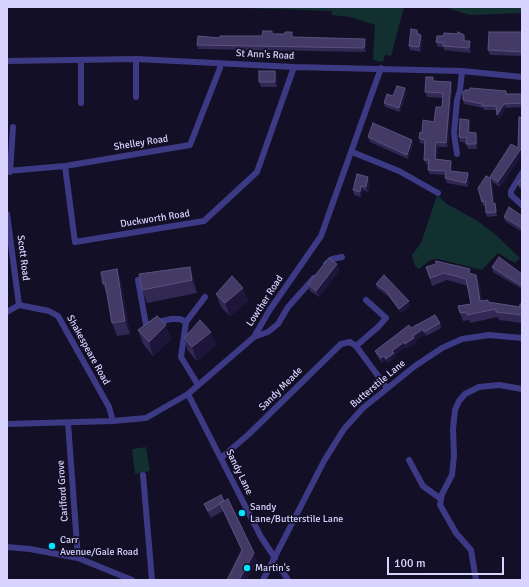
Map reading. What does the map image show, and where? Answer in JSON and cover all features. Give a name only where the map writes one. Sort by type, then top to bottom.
[{"type":"street","points":[[80,60],[82,103]]},
{"type":"street","name":"St Ann's Road","points":[[7,61],[136,60],[294,67],[462,71],[522,77]]},
{"type":"street","points":[[136,60],[136,97]]},
{"type":"street","name":"Shelley Road","points":[[8,171],[65,166],[190,145],[220,68],[220,63]]},
{"type":"street","name":"Duckworth Road","points":[[65,166],[75,242],[204,221],[257,172],[294,67]]},
{"type":"street","name":"Lowther Road","points":[[7,424],[68,423],[146,418],[188,394],[254,336],[269,311],[321,236],[381,68]]},
{"type":"street","points":[[457,154],[454,133],[457,100],[460,90],[462,71]]},
{"type":"street","points":[[8,171],[13,127]]},
{"type":"street","points":[[352,152],[393,168],[438,192]]},
{"type":"street","points":[[522,173],[511,191],[511,195],[522,205]]},
{"type":"street","name":"Scott Road","points":[[7,214],[19,305]]},
{"type":"street","points":[[254,336],[268,332],[278,324],[288,307],[318,272],[332,259],[342,257]]},
{"type":"street","points":[[138,280],[146,325],[171,319],[180,319],[186,322]]},
{"type":"street","points":[[198,385],[181,357],[186,322],[205,297]]},
{"type":"street","points":[[366,300],[386,318],[378,328],[356,346],[387,388]]},
{"type":"street","points":[[7,312],[19,305]]},
{"type":"street","name":"Shakespeare Road","points":[[19,305],[49,311],[58,316],[109,407],[113,421]]},
{"type":"street","name":"Butterstile Lane","points":[[263,580],[324,461],[344,429],[363,408],[387,388],[442,348],[462,340],[490,335],[522,338]]},
{"type":"street","name":"Sandy Meade","points":[[221,458],[249,434],[337,347],[346,342],[356,346]]},
{"type":"street","points":[[476,580],[471,550],[456,532],[440,505],[441,499],[452,474],[455,410],[459,401],[465,394],[479,387],[499,384],[522,389]]},
{"type":"street","name":"Sandy Lane","points":[[188,394],[261,537],[275,558]]},
{"type":"street","name":"Carlford Grove","points":[[68,423],[78,558]]},
{"type":"street","points":[[409,460],[423,486],[441,499]]},
{"type":"street","points":[[143,475],[152,580]]},
{"type":"street","points":[[7,547],[30,549],[78,558],[132,580]]},
{"type":"street","points":[[272,564],[283,572],[288,580]]},
{"type":"green space","points":[[216,7],[404,7],[391,56],[385,55],[383,62],[373,60],[375,25],[350,17],[332,15],[332,11]]},
{"type":"green space","points":[[444,7],[522,7],[522,13],[470,15]]},
{"type":"green space","points":[[437,195],[447,204],[476,220],[496,235],[520,258],[515,263],[498,253],[482,270],[438,259],[430,260],[419,269],[415,266],[412,255],[421,243]]},
{"type":"green space","points":[[146,447],[150,471],[135,474],[132,449]]},
{"type":"building","points":[[411,29],[417,30],[417,34],[421,35],[419,47],[409,46]]},
{"type":"building","points":[[263,31],[272,31],[272,34],[285,34],[285,32],[292,32],[292,37],[365,39],[364,48],[197,45],[198,36],[220,38],[220,36],[262,36]]},
{"type":"building","points":[[458,32],[464,35],[464,41],[470,41],[469,48],[443,46],[443,43],[436,42],[437,36],[443,36],[444,33],[458,34]]},
{"type":"building","points":[[489,32],[522,32],[522,52],[488,50]]},
{"type":"building","points":[[259,71],[275,71],[275,82],[259,82]]},
{"type":"building","points":[[426,77],[433,77],[433,81],[451,82],[446,143],[436,142],[435,159],[451,161],[450,171],[468,173],[466,183],[445,178],[446,171],[428,170],[429,160],[424,160],[425,140],[419,138],[420,132],[422,133],[423,120],[434,122],[436,107],[442,107],[443,93],[425,92]]},
{"type":"building","points":[[397,86],[405,88],[399,108],[384,103],[387,94],[393,96]]},
{"type":"building","points":[[470,88],[506,91],[506,94],[522,94],[522,103],[504,104],[497,115],[496,106],[482,106],[482,104],[463,100],[463,92],[465,90],[469,90]]},
{"type":"building","points":[[519,117],[522,118],[522,147],[498,182],[490,177],[511,144],[518,148]]},
{"type":"building","points":[[460,119],[469,120],[468,132],[476,133],[476,144],[466,144],[467,138],[459,137]]},
{"type":"building","points":[[373,123],[412,140],[407,155],[368,137]]},
{"type":"building","points":[[357,174],[368,177],[366,187],[361,186],[360,192],[353,190]]},
{"type":"building","points":[[486,176],[490,178],[493,204],[495,203],[496,212],[486,213],[485,201],[482,202],[478,188]]},
{"type":"building","points":[[522,177],[522,187],[518,184]]},
{"type":"building","points":[[509,207],[522,216],[522,228],[504,217]]},
{"type":"building","points":[[499,257],[522,274],[522,286],[492,267]]},
{"type":"building","points":[[329,258],[337,264],[316,291],[308,284]]},
{"type":"building","points":[[436,261],[470,269],[469,273],[476,275],[480,301],[488,300],[488,302],[520,307],[520,304],[522,304],[522,315],[496,312],[496,309],[467,315],[467,312],[460,313],[458,306],[471,304],[466,279],[444,273],[430,278],[426,267],[436,264]]},
{"type":"building","points":[[190,267],[192,280],[142,290],[139,274]]},
{"type":"building","points":[[117,269],[125,321],[112,323],[105,283],[103,284],[101,272]]},
{"type":"building","points":[[384,275],[409,301],[399,309],[386,291],[376,284]]},
{"type":"building","points":[[232,276],[243,288],[225,303],[216,294]]},
{"type":"building","points":[[435,315],[440,323],[424,332],[423,329],[413,336],[414,338],[405,344],[404,342],[392,351],[394,353],[386,359],[384,356],[381,358],[375,351],[409,325],[411,328]]},
{"type":"building","points":[[157,316],[166,325],[149,342],[138,330]]},
{"type":"building","points":[[200,320],[211,332],[192,347],[184,338]]},
{"type":"building","points":[[221,495],[224,501],[208,511],[204,504]]},
{"type":"building","points":[[228,499],[254,553],[239,580],[227,580],[242,550],[220,503]]},
{"type":"place","name":"Sandy Lane/Butterstile Lane","points":[[242,513]]},
{"type":"place","name":"Carr Avenue/Gale Road","points":[[52,546]]},
{"type":"place","name":"Martin's","points":[[247,568]]}]
